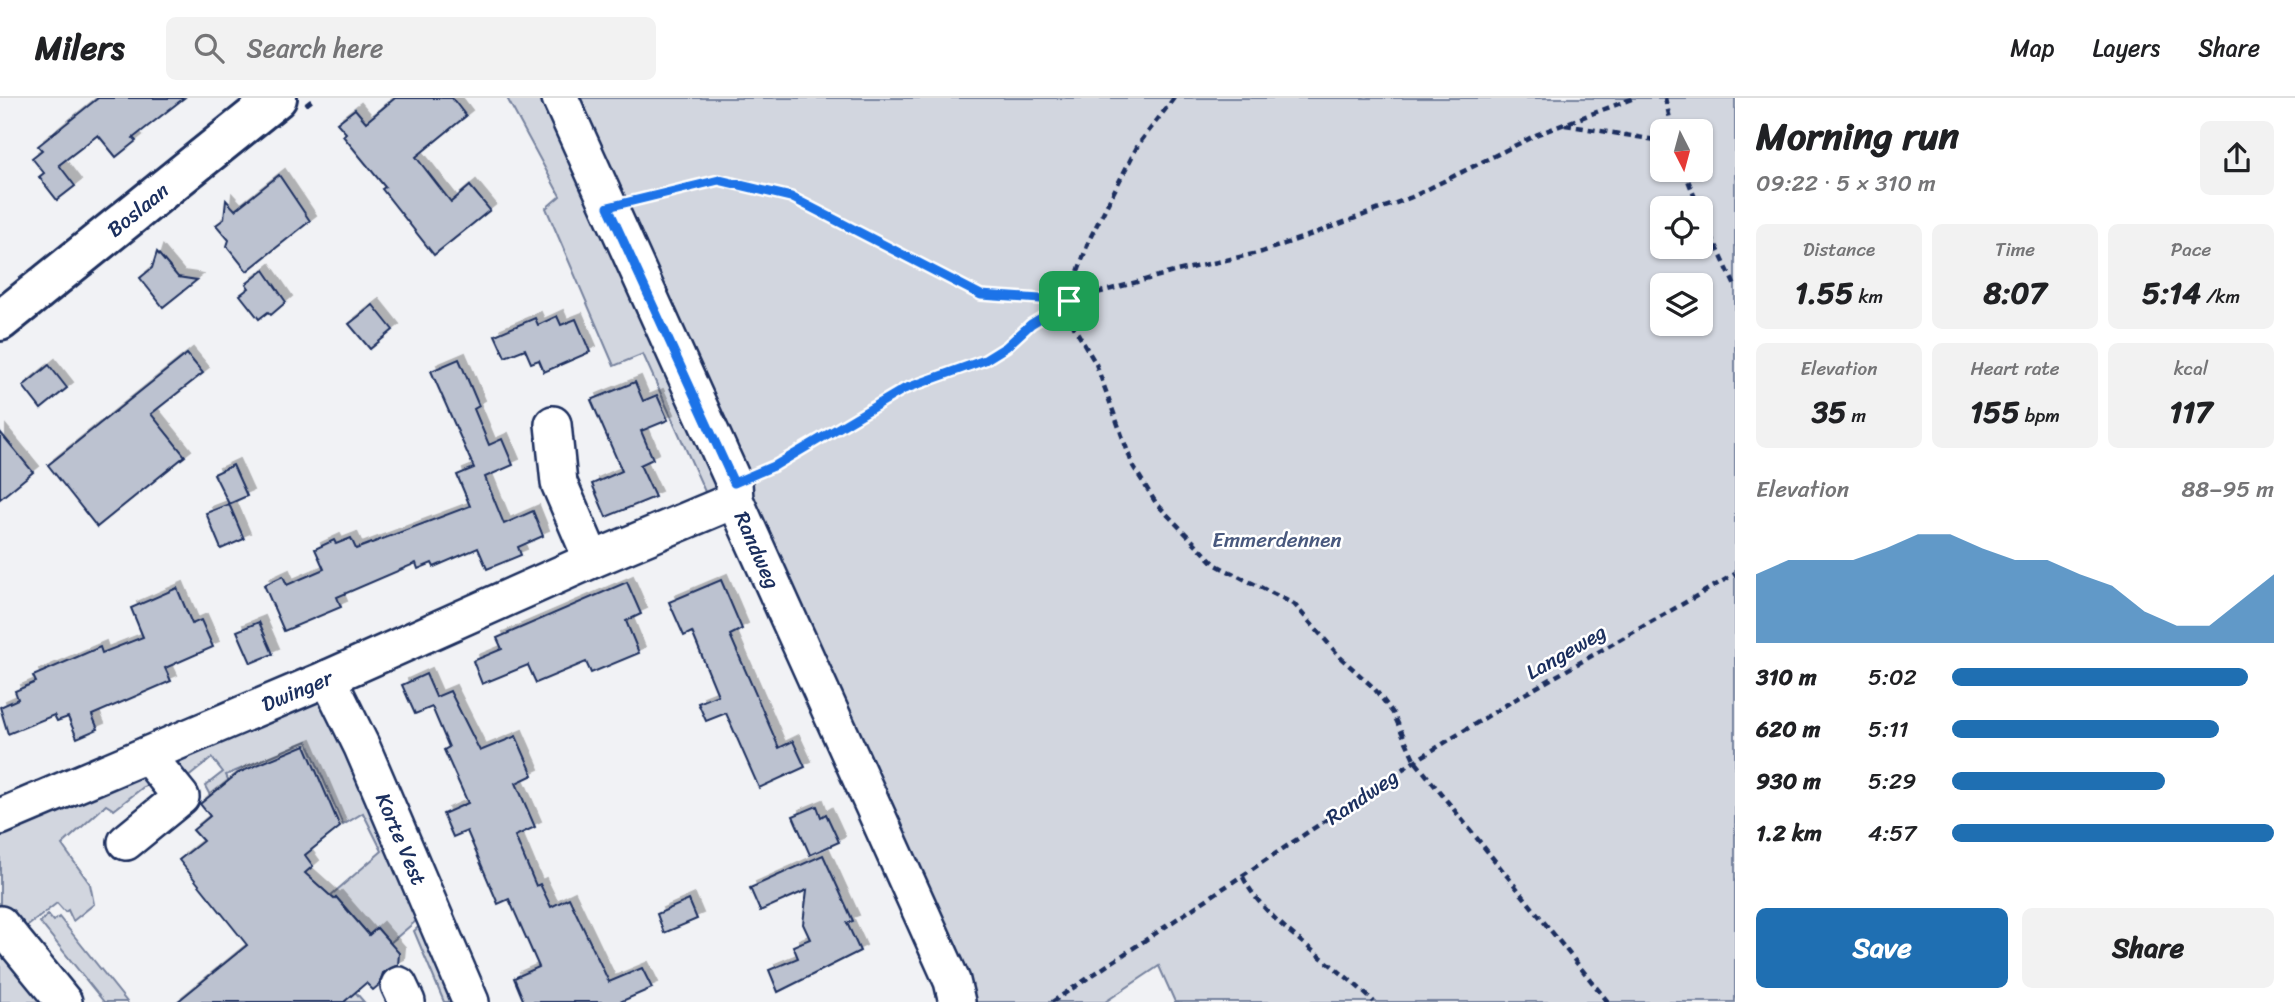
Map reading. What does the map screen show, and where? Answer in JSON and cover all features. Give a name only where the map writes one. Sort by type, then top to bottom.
[{"type":"main road","name":"Boslaan","points":[[0,321],[277,98]]},
{"type":"street","name":"Randweg","points":[[560,98],[952,982],[957,1002]]},
{"type":"street","points":[[553,424],[559,483],[592,560]]},
{"type":"street","name":"Dwinger","points":[[0,817],[328,678],[592,560],[734,491]]},
{"type":"street","name":"Korte Vest","points":[[328,678],[362,747],[471,1002]]},
{"type":"street","points":[[126,842],[181,797],[147,755]]},
{"type":"street","points":[[0,924],[64,1002]]},
{"type":"path","points":[[1174,98],[1132,157],[1089,240],[1069,301],[1074,327],[1096,364],[1133,466],[1156,503],[1216,565],[1294,604],[1340,658],[1374,688],[1393,713],[1415,761]]},
{"type":"path","points":[[734,491],[904,389],[985,360],[1006,347],[1031,324],[1069,301],[1177,271],[1262,252],[1307,236],[1412,197],[1519,143],[1634,98]]},
{"type":"path","points":[[1665,98],[1670,119]]},
{"type":"path","points":[[1564,125],[1650,139]]},
{"type":"path","points":[[608,207],[719,180],[791,197],[981,295],[1069,301]]},
{"type":"path","points":[[1713,239],[1735,286]]},
{"type":"path","name":"Langeweg","points":[[1415,761],[1509,703],[1735,574]]},
{"type":"path","name":"Randweg","points":[[1052,1002],[1415,761],[1608,1002]]},
{"type":"path","points":[[1243,877],[1253,897],[1266,910],[1374,1002]]},
{"type":"green space","points":[[507,98],[554,98],[723,487],[706,494],[643,354],[614,366],[546,208],[560,196]]},
{"type":"green space","name":"Emmerdennen","points":[[567,98],[1735,98],[1735,1002],[1175,1002],[1159,966],[1105,1002],[967,1002]]},
{"type":"green space","points":[[318,700],[327,704],[423,915],[390,943],[377,928],[369,935],[336,897],[300,929],[364,1002],[328,1002],[285,935],[382,851],[363,813],[343,825],[307,741],[226,775],[230,784],[212,799],[205,786],[223,772],[212,758],[186,779],[163,756]]},
{"type":"green space","points":[[143,765],[151,781],[114,810],[106,805],[62,845],[90,884],[94,904],[73,921],[68,910],[65,912],[57,903],[20,932],[0,908],[0,826]]},
{"type":"green space","points":[[48,915],[53,921],[59,917],[127,1002],[104,1002],[40,922]]},
{"type":"green space","points":[[426,920],[461,1002],[444,1002],[414,931]]},
{"type":"green space","points":[[0,938],[51,1002],[0,1002]]},
{"type":"building","points":[[98,98],[184,98],[133,138],[136,141],[116,157],[98,135],[59,165],[75,186],[57,200],[39,177],[44,173],[32,158],[42,150],[38,146]]},
{"type":"building","points":[[395,98],[452,98],[466,116],[416,157],[451,202],[470,186],[490,210],[434,255],[382,189],[385,187],[343,136],[346,133],[337,123],[355,109],[366,122]]},
{"type":"building","points":[[279,175],[310,221],[247,271],[227,246],[229,240],[216,225],[224,219],[226,200],[235,210]]},
{"type":"building","points":[[157,252],[178,277],[197,280],[163,307],[140,278],[152,268]]},
{"type":"building","points":[[264,270],[286,302],[271,315],[268,312],[259,319],[240,295],[249,288],[246,284]]},
{"type":"building","points":[[373,305],[393,330],[370,349],[349,324]]},
{"type":"building","points":[[557,316],[561,325],[576,319],[590,352],[544,372],[539,360],[531,363],[525,349],[505,357],[495,335],[535,318],[538,325]]},
{"type":"building","points":[[187,354],[203,373],[151,414],[185,456],[97,527],[48,465]]},
{"type":"building","points":[[459,359],[479,406],[474,409],[489,445],[502,439],[513,465],[485,477],[504,524],[533,511],[543,536],[518,547],[521,555],[487,569],[478,548],[434,567],[432,563],[418,569],[416,563],[337,597],[341,607],[284,631],[264,585],[283,576],[287,585],[324,569],[315,549],[334,540],[336,544],[351,538],[356,549],[470,506],[457,475],[474,468],[431,371]]},
{"type":"building","points":[[49,365],[67,388],[41,409],[23,386]]},
{"type":"building","points":[[635,382],[643,401],[657,395],[668,420],[641,431],[653,459],[640,465],[655,497],[606,517],[592,484],[622,471],[591,400]]},
{"type":"building","points":[[0,432],[33,472],[0,499]]},
{"type":"building","points":[[233,465],[247,496],[229,504],[214,474]]},
{"type":"building","points":[[229,504],[244,539],[221,549],[206,513]]},
{"type":"building","points":[[721,580],[742,629],[730,635],[779,748],[793,741],[805,767],[759,788],[726,713],[706,721],[698,703],[718,695],[692,632],[684,636],[669,602]]},
{"type":"building","points":[[627,582],[641,614],[626,621],[639,653],[591,673],[586,662],[536,683],[528,665],[482,684],[473,661],[502,649],[497,638]]},
{"type":"building","points":[[177,588],[192,624],[201,620],[213,647],[165,668],[171,681],[92,715],[98,729],[77,738],[68,717],[57,721],[54,715],[8,734],[0,707],[18,699],[15,691],[36,682],[33,676],[100,647],[102,653],[143,637],[131,608]]},
{"type":"building","points":[[259,622],[273,654],[251,663],[237,631]]},
{"type":"building","points":[[426,674],[436,697],[450,691],[480,751],[516,736],[533,775],[516,783],[535,827],[515,836],[536,886],[540,884],[551,907],[569,898],[609,982],[642,968],[652,988],[620,1002],[524,1002],[514,978],[539,967],[509,899],[498,904],[467,831],[453,837],[443,814],[468,803],[444,750],[449,747],[432,707],[415,714],[402,685]]},
{"type":"building","points":[[305,745],[340,827],[305,855],[313,866],[305,873],[334,899],[336,897],[369,935],[377,928],[399,953],[398,965],[383,973],[379,985],[373,990],[366,983],[344,1002],[177,1002],[247,945],[179,860],[203,841],[193,830],[210,816],[200,804],[238,773]]},
{"type":"building","points":[[817,806],[821,817],[826,814],[839,842],[810,855],[793,816]]},
{"type":"building","points":[[823,855],[853,921],[847,923],[860,951],[778,992],[769,970],[798,958],[793,946],[810,939],[803,924],[807,890],[760,911],[750,888]]},
{"type":"building","points":[[689,900],[697,919],[664,933],[657,914]]},
{"type":"route","points":[[719,180],[791,197],[863,237],[937,270],[981,295],[1069,301],[1031,324],[1006,347],[985,360],[965,369],[923,379],[776,465],[752,478],[734,483],[608,207],[719,180]]}]
